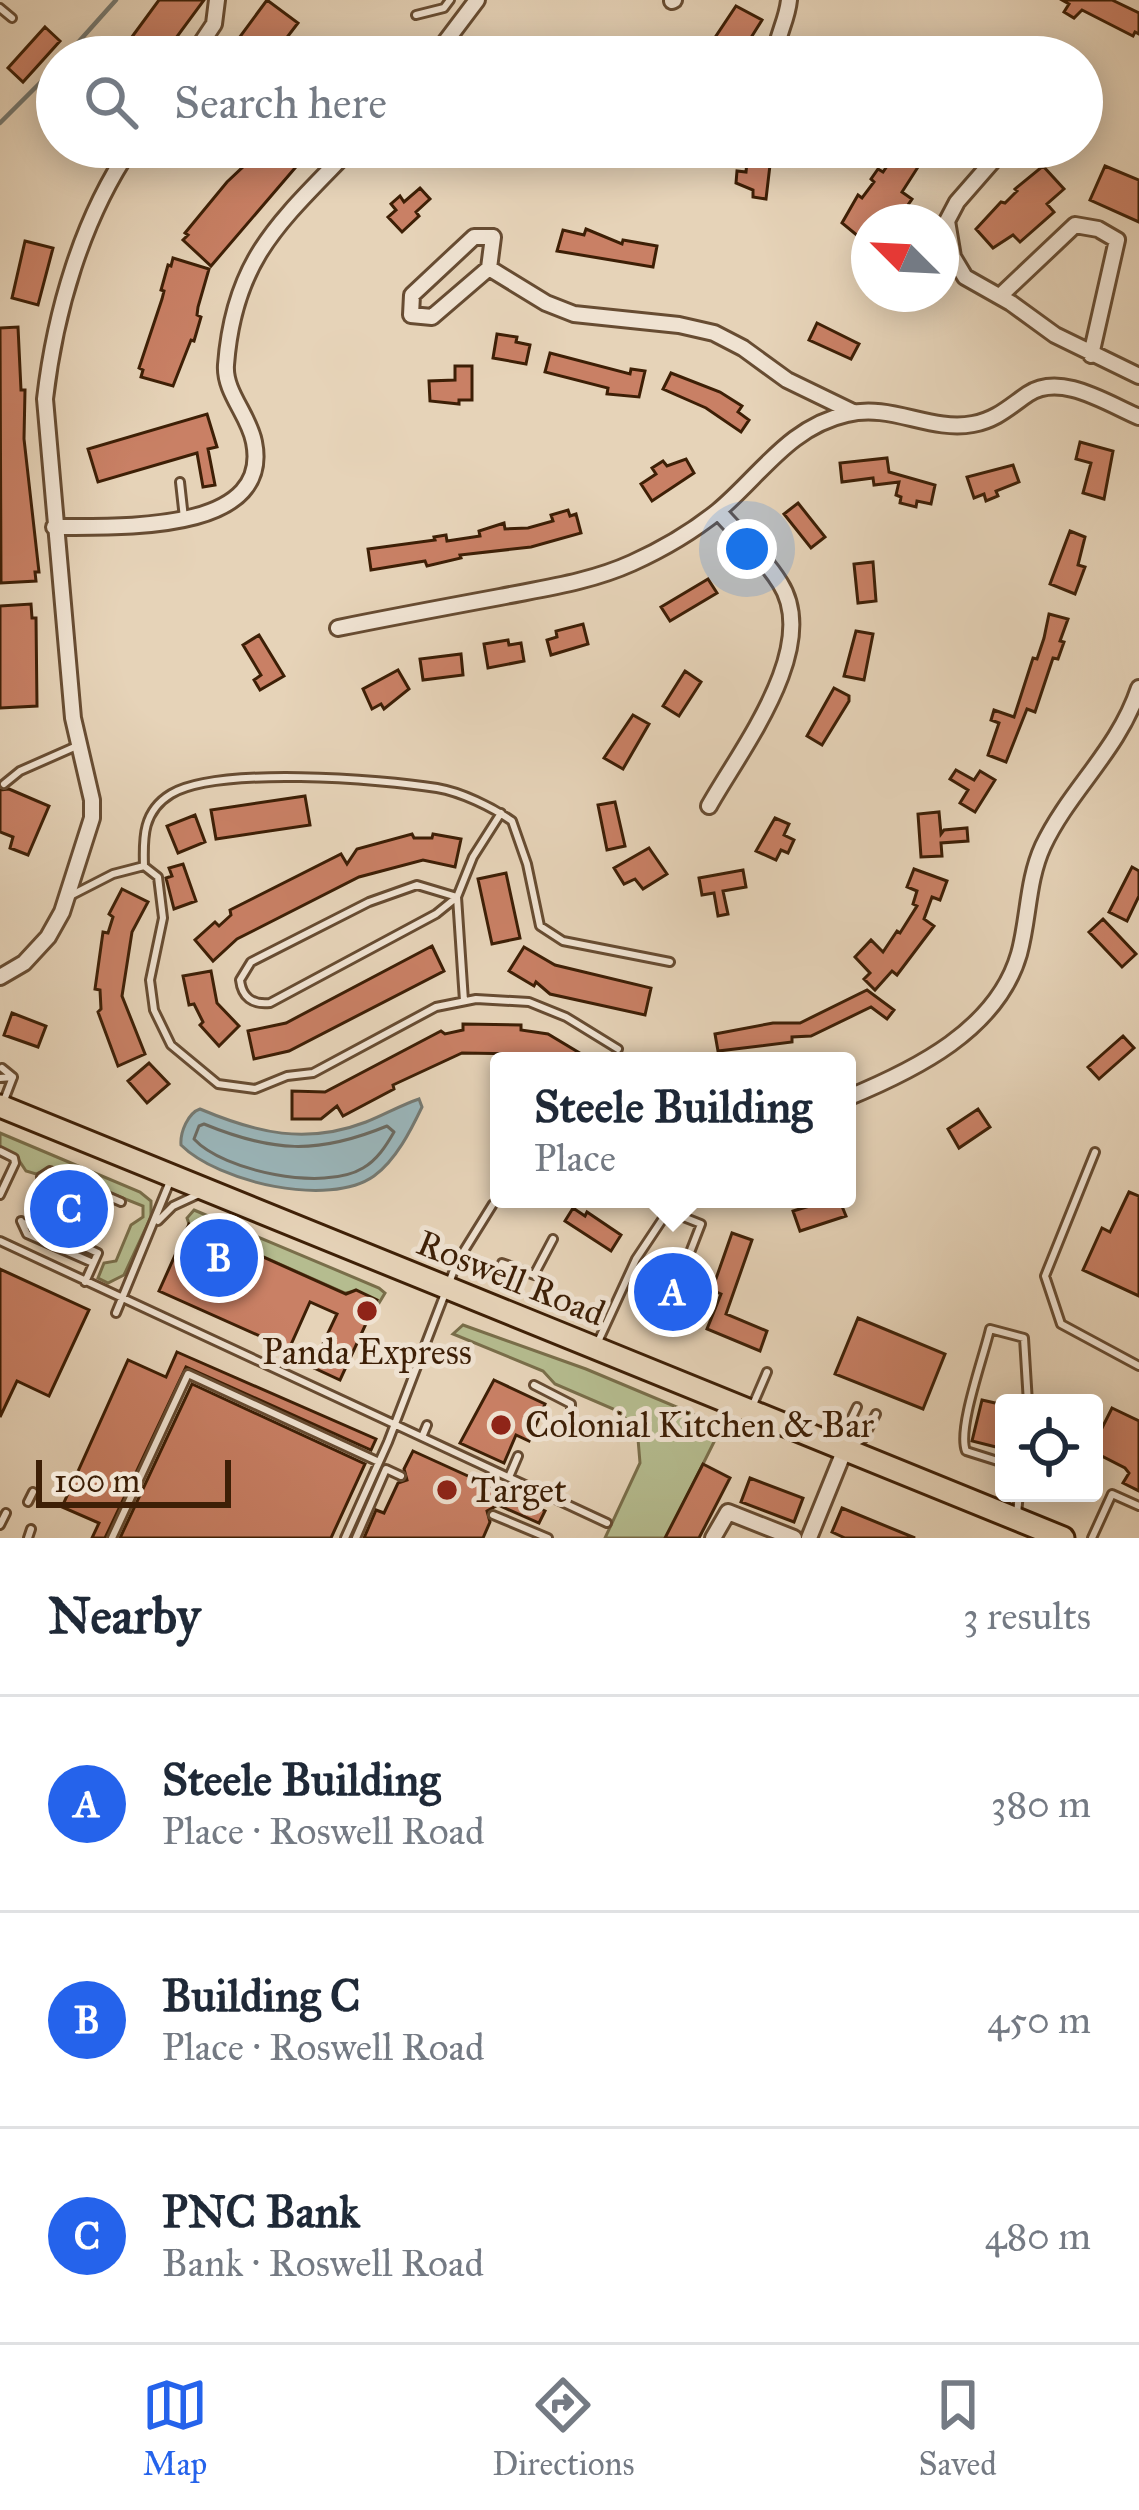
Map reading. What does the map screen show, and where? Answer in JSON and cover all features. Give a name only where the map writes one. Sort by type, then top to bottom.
[{"type":"main road","name":"Roswell Road","points":[[1,1106],[1063,1538]]},
{"type":"street","points":[[206,36],[214,24],[217,0]]},
{"type":"street","points":[[450,36],[477,0]]},
{"type":"street","points":[[782,36],[790,0]]},
{"type":"street","points":[[0,977],[38,950],[67,898],[92,818],[79,745],[46,439],[51,349],[100,199],[118,168]]},
{"type":"street","points":[[54,527],[160,526],[239,497],[253,479],[254,443],[225,369],[236,301],[260,245],[332,168]]},
{"type":"street","points":[[987,168],[947,221],[953,257],[965,277],[1055,335],[1136,373]]},
{"type":"street","points":[[1000,296],[1075,224],[1117,240],[1091,355]]},
{"type":"street","points":[[493,236],[489,268],[432,317],[411,315],[412,295],[474,237],[493,236]]},
{"type":"street","points":[[489,268],[546,303],[574,314],[714,333],[787,380],[853,412]]},
{"type":"street","points":[[338,628],[594,578],[657,551],[718,511],[800,432],[825,419],[853,412],[887,412],[966,426],[999,416],[1036,390],[1060,386],[1139,418]]},
{"type":"street","points":[[709,806],[784,673],[793,634],[790,607],[779,581],[718,511]]},
{"type":"street","points":[[856,1094],[958,1039],[995,1001],[1019,954],[1032,880],[1044,844],[1107,755],[1139,688]]},
{"type":"street","points":[[809,1538],[845,1449]]},
{"type":"street","points":[[713,1538],[728,1512],[794,1538]]},
{"type":"lane","points":[[416,15],[444,8],[450,0]]},
{"type":"lane","points":[[0,8],[11,18]]},
{"type":"lane","points":[[180,482],[184,518]]},
{"type":"lane","points":[[4,784],[20,770],[79,745]]},
{"type":"lane","points":[[618,1049],[566,1017],[529,1002],[464,1001],[421,1014],[313,1073],[287,1076],[255,1089],[218,1084],[171,1045],[154,1010],[150,980],[163,919],[158,877],[144,866],[142,832],[147,818],[171,794],[207,784],[318,778],[441,788],[512,821],[540,926],[563,941],[670,962]]},
{"type":"lane","points":[[464,1001],[457,897],[473,856],[501,813]]},
{"type":"lane","points":[[67,898],[113,874],[144,866]]},
{"type":"lane","points":[[417,885],[457,897],[436,914],[269,1003],[255,1003],[241,987],[242,972],[251,962],[369,902],[417,885]]},
{"type":"lane","points":[[2,1067],[13,1077]]},
{"type":"lane","points":[[0,1078],[13,1077]]},
{"type":"lane","points":[[1,1106],[13,1077]]},
{"type":"lane","points":[[0,1151],[15,1163],[0,1195]]},
{"type":"lane","points":[[1095,1152],[1045,1276],[1061,1324],[1139,1366]]},
{"type":"lane","points":[[41,1177],[50,1171],[121,1202]]},
{"type":"lane","points":[[116,1313],[172,1176]]},
{"type":"lane","points":[[155,1224],[173,1206],[208,1191]]},
{"type":"lane","points":[[345,1538],[446,1288],[490,1208]]},
{"type":"lane","points":[[595,1348],[636,1259],[668,1211],[701,1224],[689,1255]]},
{"type":"lane","points":[[51,1233],[21,1221],[27,1234],[93,1263]]},
{"type":"lane","points":[[502,1263],[533,1275],[553,1239]]},
{"type":"lane","points":[[0,1241],[607,1523]]},
{"type":"lane","points":[[74,1242],[98,1253],[85,1282]]},
{"type":"lane","points":[[995,1460],[966,1451],[962,1441],[991,1329],[1024,1338],[1027,1394]]},
{"type":"lane","points":[[751,1411],[766,1372]]},
{"type":"lane","points":[[112,1538],[188,1374],[379,1462]]},
{"type":"lane","points":[[534,1385],[571,1404],[571,1414]]},
{"type":"lane","points":[[845,1449],[846,1430],[857,1407]]},
{"type":"lane","points":[[845,1449],[863,1439],[876,1414]]},
{"type":"lane","points":[[422,1437],[427,1425]]},
{"type":"lane","points":[[509,1477],[518,1456]]},
{"type":"lane","points":[[356,1538],[386,1469],[401,1476]]},
{"type":"lane","points":[[538,1490],[544,1477]]},
{"type":"lane","points":[[28,1502],[33,1492]]},
{"type":"lane","points":[[1092,1538],[1112,1494],[1139,1506]]},
{"type":"lane","points":[[1016,1518],[1018,1502]]},
{"type":"lane","points":[[0,1525],[6,1513]]},
{"type":"lane","points":[[493,1515],[548,1538]]},
{"type":"green space","points":[[0,1133],[140,1192],[151,1201],[151,1217],[124,1275],[108,1283],[98,1278],[104,1263],[116,1261],[131,1225],[143,1217],[143,1206],[50,1169],[36,1174],[26,1171],[16,1156],[0,1148]]},
{"type":"green space","points":[[194,1210],[385,1293],[379,1303],[357,1291],[345,1293],[189,1224],[187,1218]]},
{"type":"green space","points":[[463,1325],[586,1369],[722,1426],[666,1538],[605,1538],[640,1463],[638,1439],[628,1421],[618,1411],[555,1384],[543,1371],[453,1334]]},
{"type":"water","points":[[419,1099],[422,1107],[408,1135],[382,1169],[354,1185],[330,1190],[246,1180],[181,1145],[186,1124],[200,1109],[262,1130],[302,1134],[344,1129]]},
{"type":"building","points":[[159,0],[204,0],[177,36],[133,36]]},
{"type":"building","points":[[267,0],[298,23],[288,36],[240,36]]},
{"type":"building","points":[[1062,0],[1112,0],[1139,13],[1139,34],[1133,36],[1082,10],[1074,18],[1064,12],[1069,4]]},
{"type":"building","points":[[736,6],[762,20],[752,36],[716,36]]},
{"type":"building","points":[[36,37],[36,68],[23,82],[8,68]]},
{"type":"building","points":[[1105,166],[1139,180],[1139,222],[1090,200]]},
{"type":"building","points":[[242,168],[295,168],[211,266],[183,240]]},
{"type":"building","points":[[746,168],[770,168],[766,199],[753,197],[753,190],[736,183],[737,171],[746,172]]},
{"type":"building","points":[[917,168],[902,192],[912,199],[909,204],[853,204],[874,182],[871,179],[878,169]]},
{"type":"building","points":[[1045,168],[1064,189],[1047,204],[1054,212],[1020,242],[1013,235],[993,248],[976,229],[1015,189]]},
{"type":"building","points":[[420,188],[430,199],[402,232],[388,217],[396,210],[391,204],[400,196],[404,202]]},
{"type":"building","points":[[851,207],[851,230],[842,223]]},
{"type":"building","points":[[586,229],[622,244],[623,240],[657,246],[653,267],[557,251],[563,230],[584,235]]},
{"type":"building","points":[[25,241],[53,248],[38,305],[12,298]]},
{"type":"building","points":[[173,258],[209,269],[194,341],[173,386],[141,377],[139,368]]},
{"type":"building","points":[[817,323],[859,344],[851,359],[809,340]]},
{"type":"building","points":[[18,327],[39,572],[35,572],[36,581],[1,583],[0,328]]},
{"type":"building","points":[[497,334],[530,345],[526,364],[493,358]]},
{"type":"building","points":[[550,353],[630,374],[631,369],[645,371],[639,397],[607,394],[608,388],[545,372]]},
{"type":"building","points":[[455,366],[472,366],[472,400],[459,400],[459,404],[430,401],[429,381],[455,380]]},
{"type":"building","points":[[671,373],[742,406],[738,412],[749,420],[741,432],[706,408],[663,389]]},
{"type":"building","points":[[207,414],[217,447],[208,449],[215,485],[203,487],[197,453],[98,482],[88,449]]},
{"type":"building","points":[[1080,442],[1113,451],[1104,499],[1083,493],[1091,463],[1076,459]]},
{"type":"building","points":[[887,458],[889,472],[935,485],[931,504],[900,503],[896,495],[899,482],[874,485],[873,478],[842,482],[840,463]]},
{"type":"building","points":[[686,459],[694,473],[652,501],[641,484],[656,474],[652,468],[663,461],[667,466]]},
{"type":"building","points":[[1013,465],[1019,482],[996,491],[998,496],[986,501],[984,494],[974,498],[967,477]]},
{"type":"building","points":[[798,503],[825,537],[811,548],[784,514]]},
{"type":"building","points":[[568,510],[570,516],[576,514],[581,533],[531,547],[460,555],[427,566],[425,561],[371,570],[368,549],[446,535],[447,541],[480,536],[479,531],[504,523],[505,529],[528,528],[553,521],[551,515]]},
{"type":"building","points":[[1070,531],[1085,537],[1078,565],[1085,567],[1075,594],[1050,584]]},
{"type":"building","points":[[873,562],[876,601],[858,603],[854,564]]},
{"type":"building","points":[[708,579],[717,593],[670,621],[661,607]]},
{"type":"building","points":[[31,604],[32,618],[36,618],[37,706],[0,708],[0,606]]},
{"type":"building","points":[[1049,614],[1068,619],[1060,641],[1064,642],[1058,659],[1053,658],[1035,712],[1027,709],[1006,762],[988,755],[999,723],[991,720],[994,710],[1014,717]]},
{"type":"building","points":[[583,624],[588,644],[551,655],[547,640],[557,637],[556,631]]},
{"type":"building","points":[[856,631],[873,634],[864,680],[844,676]]},
{"type":"building","points":[[259,635],[284,676],[260,690],[254,680],[261,675],[243,645]]},
{"type":"building","points":[[508,640],[509,645],[521,643],[524,661],[488,668],[484,644]]},
{"type":"building","points":[[461,654],[463,675],[423,680],[420,659]]},
{"type":"building","points":[[398,670],[409,689],[384,709],[381,704],[372,709],[363,689]]},
{"type":"building","points":[[685,671],[701,682],[679,716],[663,706]]},
{"type":"building","points":[[834,688],[849,696],[849,701],[822,745],[807,736]]},
{"type":"building","points":[[633,715],[649,724],[623,769],[604,758]]},
{"type":"building","points":[[956,770],[974,780],[980,771],[995,780],[975,812],[960,803],[968,790],[950,779]]},
{"type":"building","points":[[9,789],[49,806],[28,855],[10,848],[13,837],[0,832],[0,790]]},
{"type":"building","points":[[305,796],[310,825],[216,839],[211,810]]},
{"type":"building","points":[[615,802],[625,846],[607,850],[598,805]]},
{"type":"building","points":[[939,812],[941,834],[967,828],[968,841],[941,843],[942,856],[921,857],[918,814]]},
{"type":"building","points":[[195,815],[205,842],[178,853],[167,826]]},
{"type":"building","points":[[775,818],[789,824],[784,835],[794,840],[788,853],[781,850],[776,860],[756,851]]},
{"type":"building","points":[[412,834],[414,838],[432,838],[433,834],[461,839],[455,867],[423,860],[359,877],[237,939],[213,961],[195,940],[215,922],[219,926],[231,915],[230,910],[341,854],[347,864],[357,849]]},
{"type":"building","points":[[649,848],[667,874],[643,889],[635,879],[624,884],[614,868]]},
{"type":"building","points":[[183,864],[196,901],[174,909],[166,878],[172,876],[169,868]]},
{"type":"building","points":[[1132,867],[1139,871],[1139,896],[1127,921],[1109,912]]},
{"type":"building","points":[[914,869],[947,881],[940,900],[932,897],[924,919],[934,926],[897,975],[892,971],[875,990],[864,979],[870,973],[855,957],[871,940],[883,952],[900,933],[917,906],[913,904],[917,891],[907,887]]},
{"type":"building","points":[[743,870],[746,887],[723,891],[728,914],[718,916],[714,893],[702,895],[699,878]]},
{"type":"building","points":[[506,873],[520,938],[492,944],[478,879]]},
{"type":"building","points":[[122,889],[148,902],[132,932],[122,996],[145,1054],[118,1066],[98,1012],[100,990],[95,989],[103,932],[108,933],[113,917],[109,914]]},
{"type":"building","points":[[1103,919],[1136,954],[1122,967],[1089,932]]},
{"type":"building","points":[[432,946],[444,971],[289,1051],[254,1059],[248,1031],[286,1023]]},
{"type":"building","points":[[524,947],[555,965],[651,988],[645,1015],[550,994],[536,982],[534,986],[509,971]]},
{"type":"building","points":[[211,971],[217,1003],[239,1026],[219,1046],[200,1025],[203,1022],[194,1004],[189,1005],[183,976]]},
{"type":"building","points":[[867,990],[894,1010],[887,1019],[871,1007],[811,1036],[792,1037],[792,1042],[718,1051],[715,1034],[800,1023]]},
{"type":"building","points":[[12,1013],[46,1026],[38,1047],[4,1035]]},
{"type":"building","points":[[463,1024],[521,1025],[521,1030],[548,1034],[578,1052],[462,1053],[393,1085],[394,1089],[343,1116],[337,1106],[321,1119],[292,1119],[292,1091],[325,1092],[441,1031],[463,1030]]},
{"type":"building","points":[[1123,1036],[1134,1048],[1099,1079],[1088,1067]]},
{"type":"building","points":[[149,1063],[169,1084],[147,1103],[128,1081]]},
{"type":"building","points":[[978,1109],[990,1127],[959,1148],[948,1129]]},
{"type":"building","points":[[51,1183],[100,1202],[86,1236],[78,1232],[67,1243],[56,1238],[55,1224],[38,1216]]},
{"type":"building","points":[[1129,1192],[1139,1196],[1139,1296],[1083,1270],[1102,1228],[1110,1232]]},
{"type":"building","points":[[573,1208],[621,1235],[611,1251],[565,1221]]},
{"type":"building","points":[[843,1208],[846,1216],[800,1231],[793,1211]]},
{"type":"building","points":[[189,1224],[346,1294],[356,1290],[377,1300],[340,1380],[312,1367],[337,1314],[310,1302],[289,1349],[159,1291]]},
{"type":"building","points":[[732,1233],[752,1240],[726,1314],[767,1331],[760,1351],[707,1329],[721,1294],[712,1290]]},
{"type":"building","points":[[663,1264],[700,1276],[684,1320],[647,1307]]},
{"type":"building","points":[[0,1269],[89,1310],[49,1396],[17,1381],[0,1417]]},
{"type":"building","points":[[858,1318],[945,1354],[923,1409],[835,1374]]},
{"type":"building","points":[[177,1352],[376,1439],[371,1450],[186,1367],[105,1538],[92,1538],[99,1523],[62,1507],[128,1360],[166,1377]]},
{"type":"building","points":[[494,1380],[545,1404],[529,1441],[516,1435],[504,1463],[460,1443]]},
{"type":"building","points":[[192,1384],[365,1464],[331,1538],[120,1538]]},
{"type":"building","points":[[982,1400],[995,1403],[995,1447],[972,1441]]},
{"type":"building","points":[[1112,1408],[1139,1421],[1139,1491],[1123,1483],[1129,1473],[1125,1468],[1103,1457],[1103,1426]]},
{"type":"building","name":"Target","points":[[413,1451],[545,1511],[539,1523],[498,1505],[487,1511],[490,1522],[483,1538],[364,1538],[376,1510],[384,1513],[398,1483],[407,1480],[404,1469]]},
{"type":"building","points":[[703,1464],[730,1478],[699,1538],[665,1538]]},
{"type":"building","points":[[750,1478],[803,1498],[794,1522],[741,1502]]},
{"type":"building","points":[[842,1508],[915,1538],[845,1538],[832,1532]]},
{"type":"waterway","points":[[84,36],[116,0]]},
{"type":"waterway","points":[[0,123],[36,87]]},
{"type":"place","name":"PNC Bank","points":[[69,1209]]},
{"type":"place","name":"Building C","points":[[219,1258]]},
{"type":"place","name":"Steele Building","points":[[673,1292]]},
{"type":"place","name":"Panda Express","points":[[367,1311]]},
{"type":"place","name":"Colonial Kitchen & Bar","points":[[501,1425]]},
{"type":"place","name":"Target","points":[[447,1490]]}]
